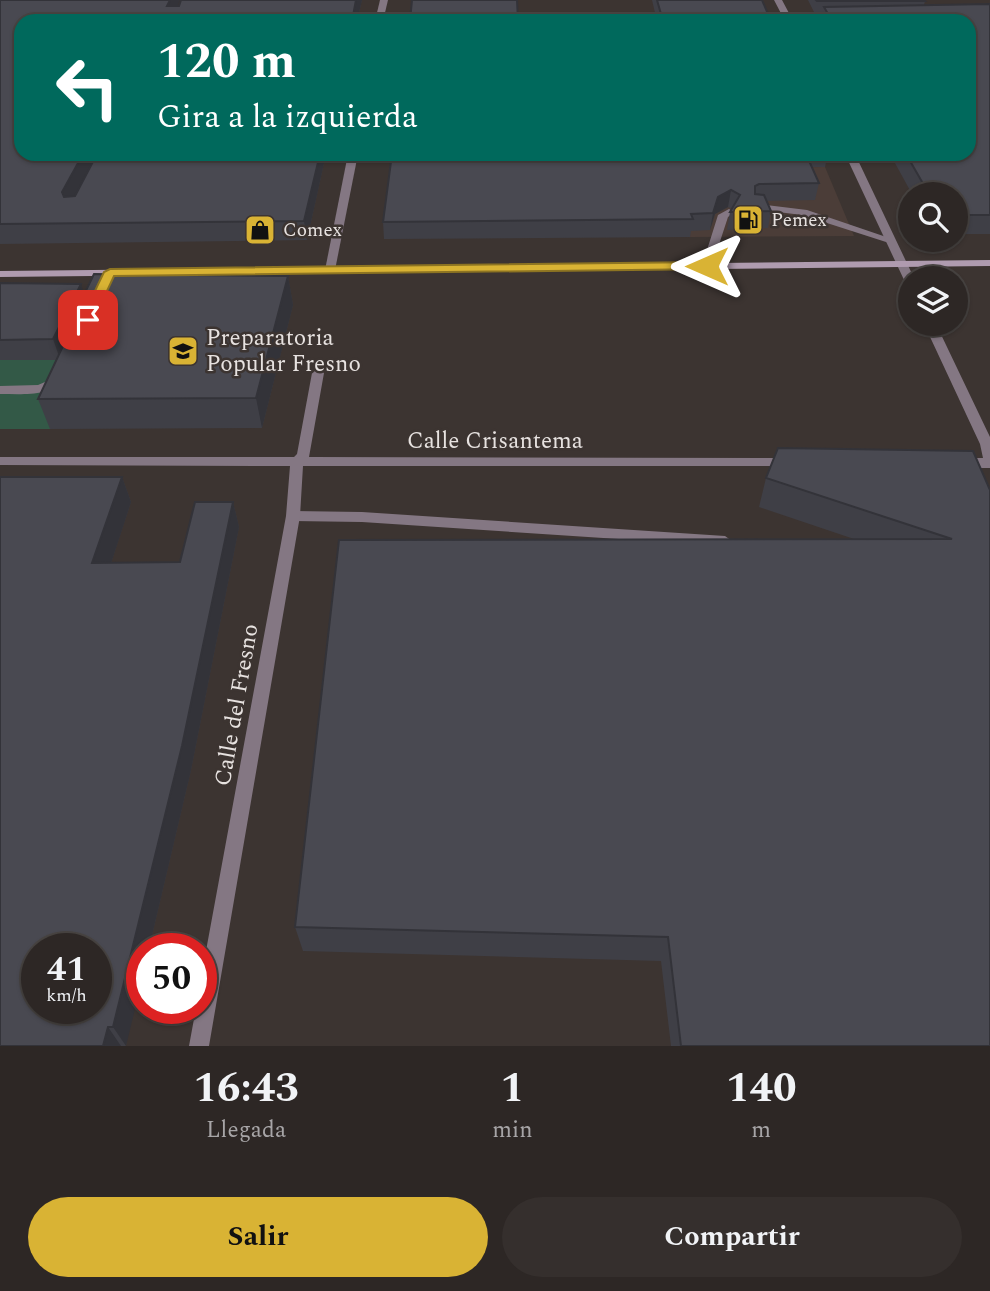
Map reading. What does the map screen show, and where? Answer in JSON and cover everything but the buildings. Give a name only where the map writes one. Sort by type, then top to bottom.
[{"type":"main road","points":[[0,274],[108,277],[330,270],[990,263]]},
{"type":"street","points":[[330,270],[352,161]]},
{"type":"street","points":[[853,161],[901,264]]},
{"type":"street","points":[[758,206],[803,212],[890,240]]},
{"type":"street","points":[[707,266],[723,215],[729,212]]},
{"type":"street","points":[[936,336],[987,444],[990,462],[948,463]]},
{"type":"street","points":[[0,390],[35,390],[52,386],[61,379],[66,368]]},
{"type":"street","name":"Calle del Fresno","points":[[199,1046],[293,516],[297,462],[303,456],[318,373]]},
{"type":"street","name":"Calle Crisantema","points":[[0,461],[810,462]]},
{"type":"street","points":[[293,516],[362,517],[740,542]]},
{"type":"shaded area","points":[[825,167],[854,236],[690,237],[673,168]]},
{"type":"green space","points":[[61,359],[65,397],[50,429],[0,429],[0,360]]},
{"type":"place","name":"Pemex","points":[[748,220]]},
{"type":"place","name":"Comex","points":[[260,230]]},
{"type":"place","name":"Preparatoria Popular Fresno","points":[[183,351]]},
{"type":"route","points":[[88,320],[110,272],[707,266]]}]
